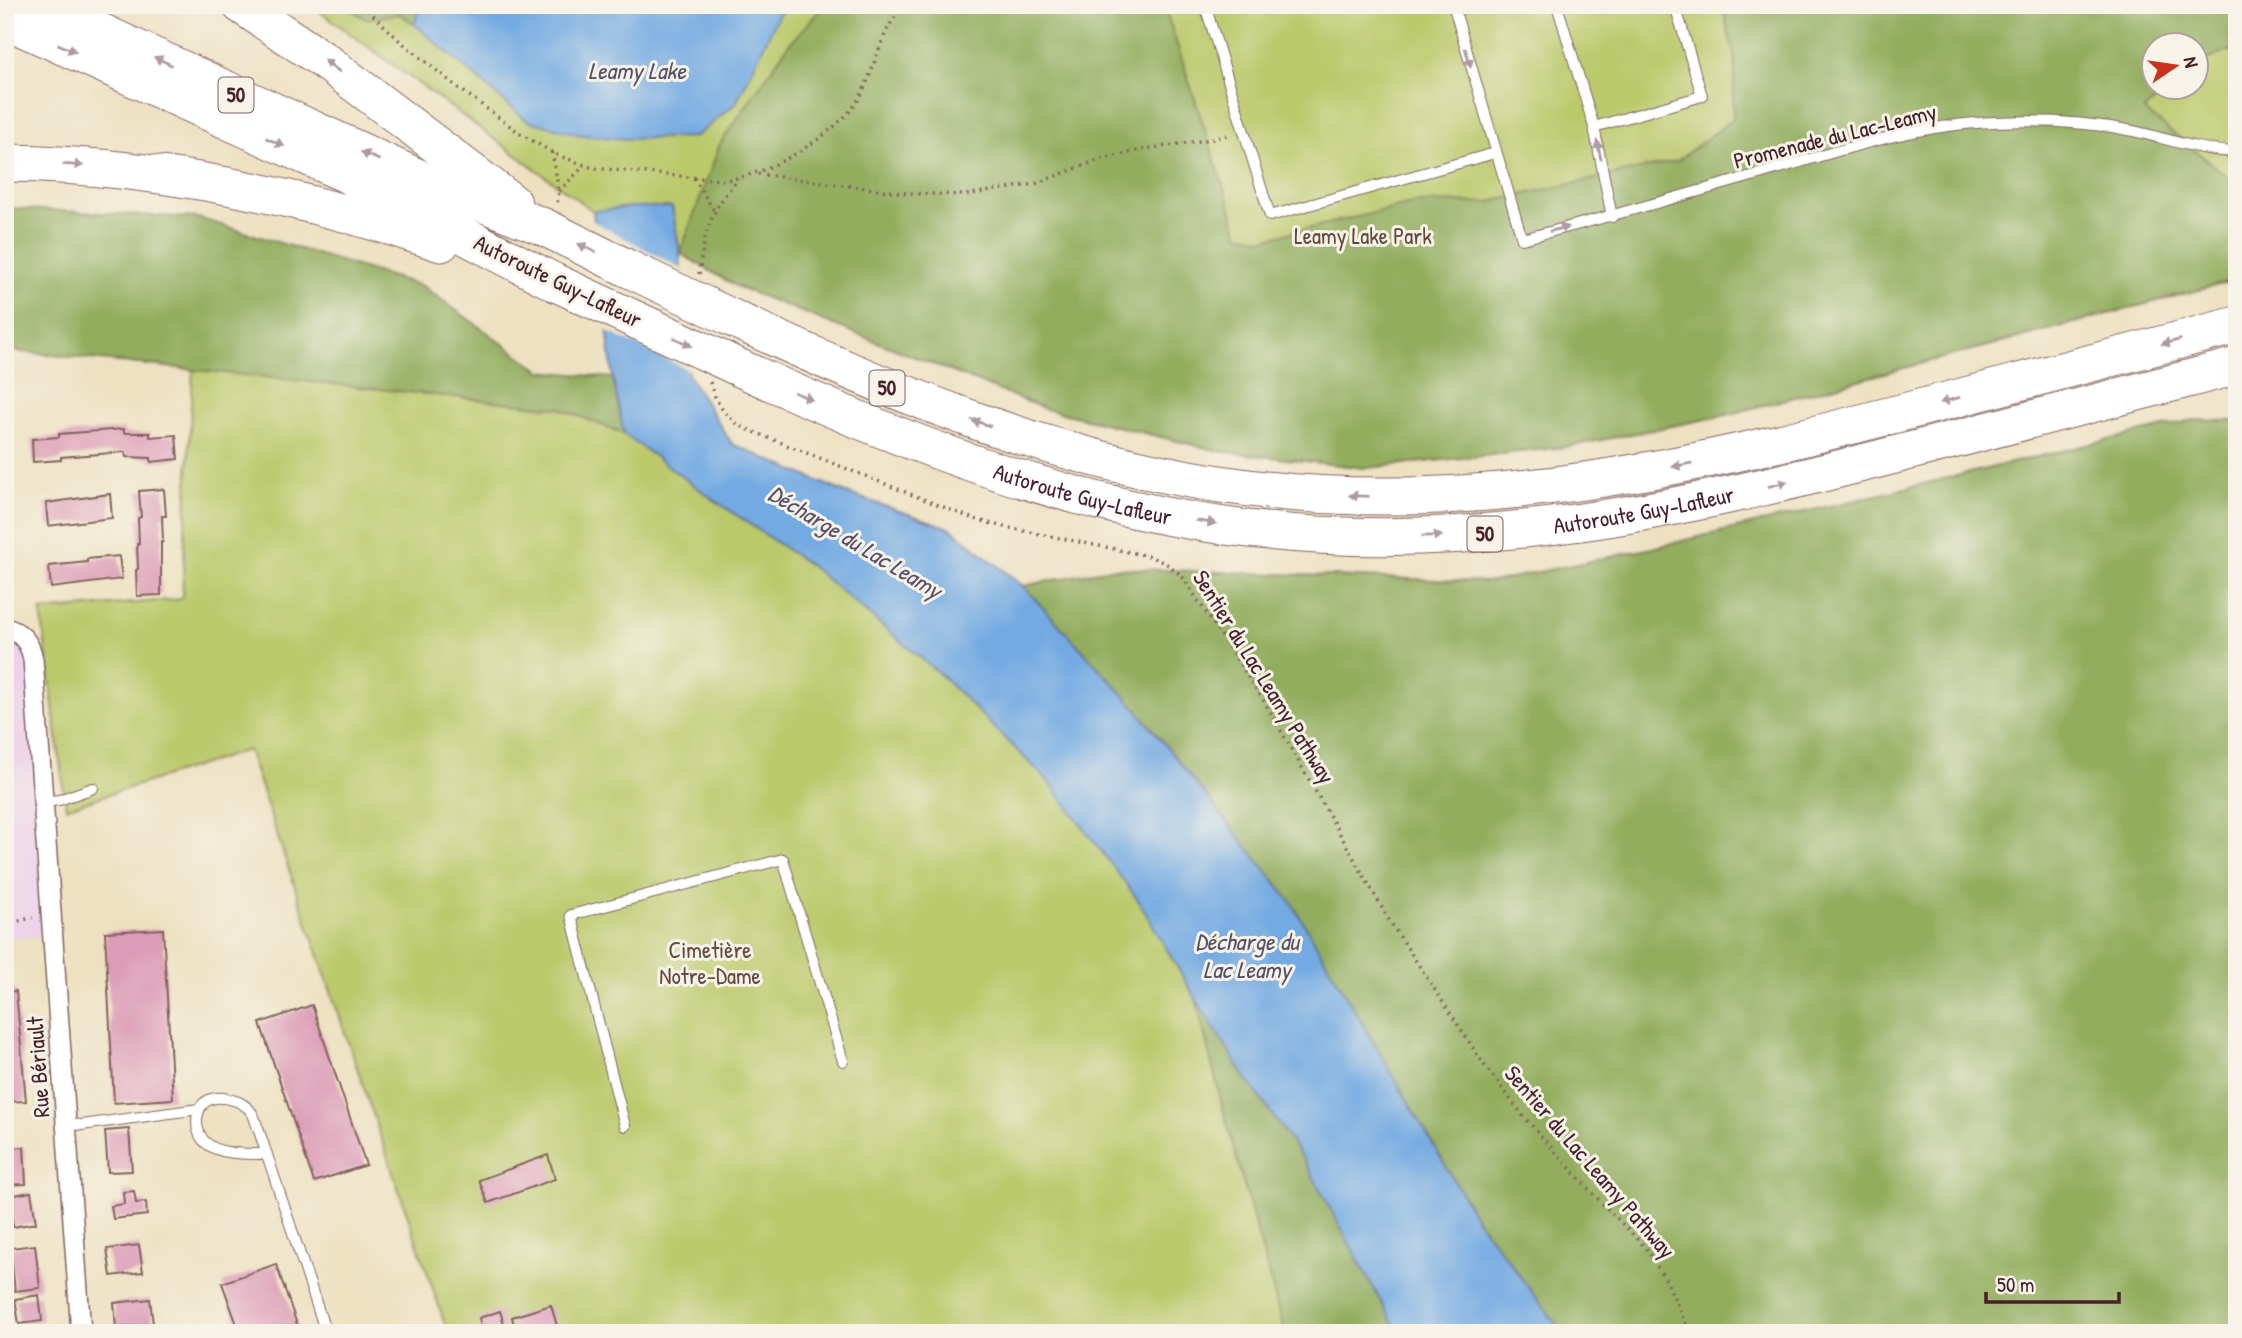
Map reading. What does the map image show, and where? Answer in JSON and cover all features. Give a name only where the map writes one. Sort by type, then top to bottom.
[{"type":"highway","name":"Autoroute Guy-Lafleur","points":[[42,5],[432,184],[550,216],[732,318],[913,398],[990,427],[1063,450],[1153,471],[1247,488],[1400,497],[1469,495],[1534,489],[1669,468],[1855,425],[2237,326]]},
{"type":"highway","points":[[241,5],[550,216]]},
{"type":"highway","name":"Autoroute Guy-Lafleur","points":[[5,20],[346,174],[724,369],[1026,480],[1086,498],[1169,516],[1249,529],[1386,537],[1457,536],[1521,531],[1617,518],[1693,504],[1818,475],[2237,366]]},
{"type":"highway","points":[[5,163],[65,164],[138,170],[253,191],[375,222],[554,282]]},
{"type":"street","name":"Rue Bériault","points":[[12,631],[26,640],[33,659],[81,1333]]},
{"type":"lane","points":[[1205,5],[1270,216],[1495,153],[1455,11],[1474,5]]},
{"type":"lane","points":[[1557,5],[1594,127],[1612,217]]},
{"type":"lane","points":[[1594,127],[1702,96],[1675,5]]},
{"type":"lane","name":"Promenade du Lac-Leamy","points":[[1495,153],[1522,239],[1612,217],[1892,137],[1992,122],[2092,125],[2149,135],[2208,151],[2237,152]]},
{"type":"lane","points":[[43,802],[60,800],[93,788]]},
{"type":"lane","points":[[625,1126],[571,915],[783,859],[843,1061]]},
{"type":"lane","points":[[267,1154],[224,1152],[209,1146],[199,1133],[197,1122],[204,1102],[216,1098],[226,1099],[253,1113],[267,1154],[326,1333]]},
{"type":"lane","points":[[66,1124],[82,1125],[199,1110]]},
{"type":"path","points":[[363,5],[400,41],[456,86],[521,134],[552,152],[584,166],[606,170],[739,179],[756,174],[823,135],[849,112],[864,87],[894,18],[906,5]]},
{"type":"path","points":[[756,174],[905,193],[965,195],[1035,184],[1098,160],[1146,149],[1213,139],[1243,130]]},
{"type":"path","points":[[552,152],[559,191]]},
{"type":"path","points":[[550,216],[559,191],[584,166]]},
{"type":"path","points":[[694,178],[714,211]]},
{"type":"path","points":[[698,282],[714,211],[739,179]]},
{"type":"path","name":"Sentier du Lac Leamy Pathway","points":[[724,369],[715,400],[725,414],[739,426],[971,517],[1013,529],[1149,556],[1170,565],[1182,576],[1264,701],[1389,920],[1485,1066],[1524,1117],[1596,1198],[1646,1248],[1667,1282],[1690,1333]]},
{"type":"path","points":[[5,924],[38,918]]},
{"type":"shaded area","points":[[5,628],[26,640],[53,935],[5,939]]},
{"type":"green space","name":"Leamy Lake Park","points":[[311,5],[2237,5],[2237,280],[1726,415],[1566,447],[1365,468],[1219,451],[1046,409],[736,286],[680,253],[672,207],[593,211]]},
{"type":"green space","points":[[346,5],[422,5],[414,24],[400,14],[365,19]]},
{"type":"green space","name":"Leamy Lake Park","points":[[825,5],[1164,5],[1239,234],[1263,239],[1416,203],[1489,202],[1677,161],[1733,119],[1735,60],[1722,5],[2237,5],[2237,48],[2210,58],[2210,32],[2140,32],[2140,102],[2154,102],[2144,110],[2226,175],[2237,196],[2237,262],[2232,281],[1726,415],[1566,447],[1365,468],[1219,451],[1046,409],[736,286],[680,253],[720,144],[789,44]]},
{"type":"green space","points":[[5,208],[198,218],[422,286],[541,371],[613,378],[624,434],[559,408],[5,350]]},
{"type":"green space","name":"Cimetière Notre-Dame","points":[[193,368],[559,408],[624,434],[811,566],[940,674],[1049,781],[1138,900],[1196,999],[1223,1109],[1285,1333],[448,1333],[248,750],[66,808],[41,611],[182,599]]},
{"type":"green space","points":[[2193,420],[2237,421],[2237,1333],[1563,1333],[1476,1218],[1292,903],[1142,716],[1023,586],[1114,568],[1491,582],[1648,549]]},
{"type":"green space","points":[[1196,999],[1242,1072],[1304,1160],[1391,1320],[1401,1333],[1285,1333],[1223,1109]]},
{"type":"water","name":"Leamy Lake","points":[[422,5],[789,5],[779,14],[736,103],[695,137],[626,139],[581,135],[526,120],[414,24]]},
{"type":"water","name":"Décharge du Lac Leamy","points":[[672,207],[680,253],[688,375],[732,444],[846,493],[950,528],[1023,586],[1135,707],[1292,903],[1476,1218],[1563,1333],[1401,1333],[1391,1320],[1304,1160],[1242,1072],[1138,900],[1049,782],[940,674],[811,566],[624,434],[613,378],[593,211]]},
{"type":"pier","points":[[591,220],[684,270],[691,371],[604,330]]},
{"type":"building","points":[[124,429],[124,433],[150,433],[150,437],[176,435],[178,459],[151,462],[151,458],[126,457],[125,452],[33,462],[32,439]]},
{"type":"building","points":[[164,489],[166,516],[162,516],[161,595],[137,596],[138,518],[141,517],[139,491]]},
{"type":"building","points":[[110,494],[112,518],[48,526],[46,503]]},
{"type":"building","points":[[119,556],[122,579],[51,588],[49,566]]},
{"type":"building","points":[[163,929],[173,1099],[114,1103],[105,932]]},
{"type":"building","points":[[16,991],[26,1101],[5,1102],[5,992]]},
{"type":"building","points":[[312,1005],[366,1165],[314,1182],[260,1023]]},
{"type":"building","points":[[129,1129],[132,1171],[108,1172],[105,1131]]},
{"type":"building","points":[[24,1147],[26,1184],[5,1185],[5,1149]]},
{"type":"building","points":[[548,1155],[555,1179],[488,1203],[479,1180]]},
{"type":"building","points":[[134,1191],[136,1203],[146,1202],[147,1215],[113,1219],[111,1206],[124,1204],[123,1192]]},
{"type":"building","points":[[31,1192],[36,1223],[13,1227],[9,1196]]},
{"type":"building","points":[[35,1245],[40,1288],[15,1291],[10,1248]]},
{"type":"building","points":[[139,1245],[143,1272],[111,1276],[107,1249]]},
{"type":"building","points":[[276,1264],[300,1333],[240,1333],[222,1283]]},
{"type":"building","points":[[39,1295],[42,1321],[19,1324],[15,1299]]},
{"type":"building","points":[[150,1299],[153,1324],[116,1328],[114,1303]]},
{"type":"building","points":[[551,1305],[559,1333],[483,1333],[479,1318],[500,1311],[505,1327],[514,1325],[512,1317]]}]
